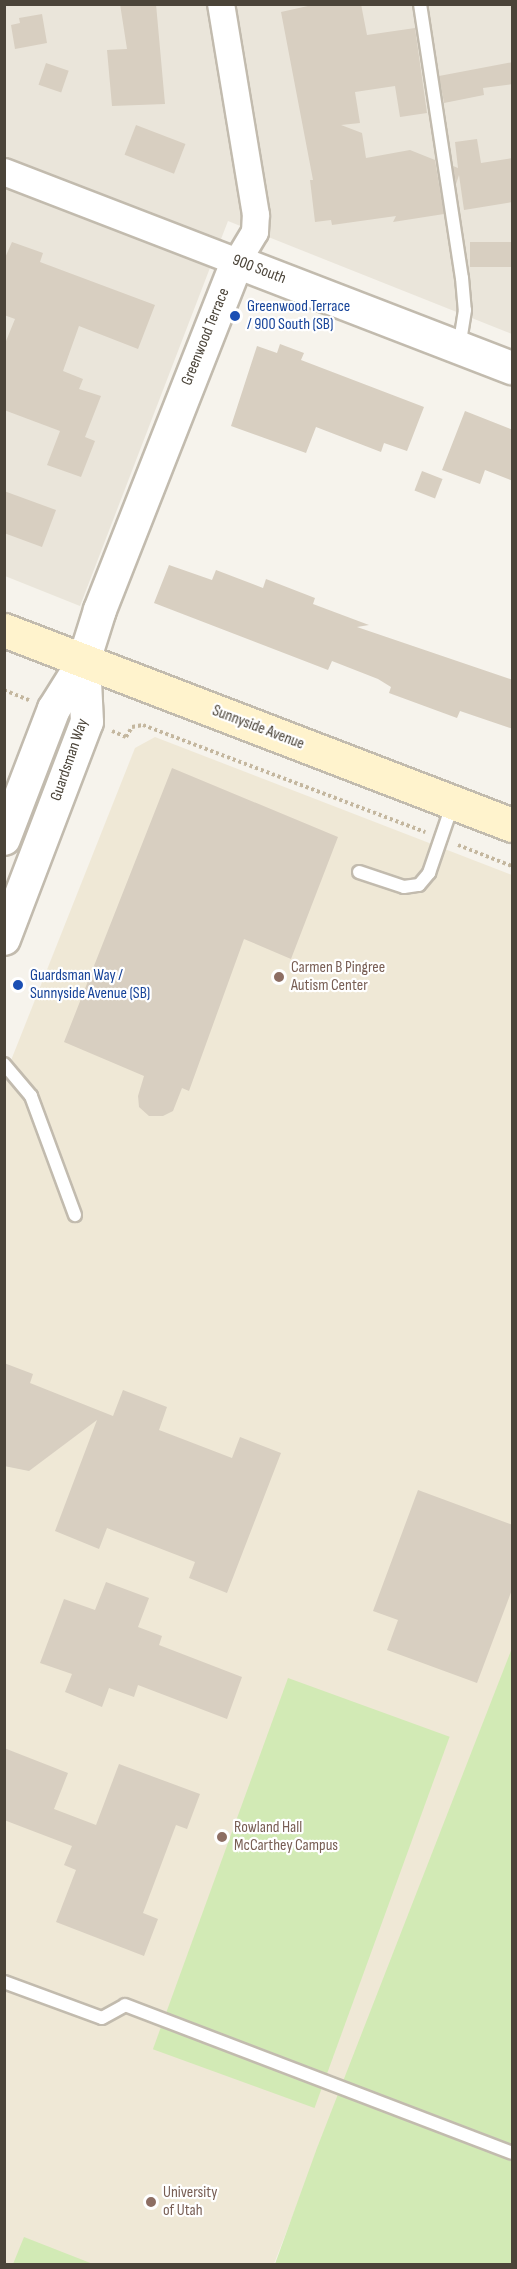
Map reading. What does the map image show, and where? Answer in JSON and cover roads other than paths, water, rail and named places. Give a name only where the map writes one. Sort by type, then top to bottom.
[{"type":"main road","name":"Sunnyside Avenue","points":[[4,630],[513,825]]},
{"type":"street","name":"Greenwood Terrace","points":[[84,661],[108,588],[237,262],[255,232],[256,215],[221,4]]},
{"type":"street","name":"900 South","points":[[4,172],[513,368]]},
{"type":"street","name":"Guardsman Way","points":[[4,840],[54,709],[84,661]]},
{"type":"street","name":"Guardsman Way","points":[[4,939],[87,722],[84,661]]},
{"type":"lane","points":[[420,4],[462,278],[465,310],[459,347]]},
{"type":"lane","points":[[359,872],[404,886],[419,885],[429,873],[454,803]]},
{"type":"lane","points":[[4,1064],[31,1096],[75,1215]]},
{"type":"lane","points":[[4,1982],[102,2018],[125,2005],[513,2153]]},
{"type":"place","name":"Greenwood Terrace / 900 South (SB)","points":[[235,316]]},
{"type":"place","name":"Carmen B Pingree Autism Center","points":[[279,977]]},
{"type":"place","name":"Guardsman Way / Sunnyside Avenue (SB)","points":[[18,985]]},
{"type":"place","name":"Rowland Hall McCarthey Campus","points":[[222,1837]]},
{"type":"place","name":"University of Utah","points":[[151,2202]]}]
